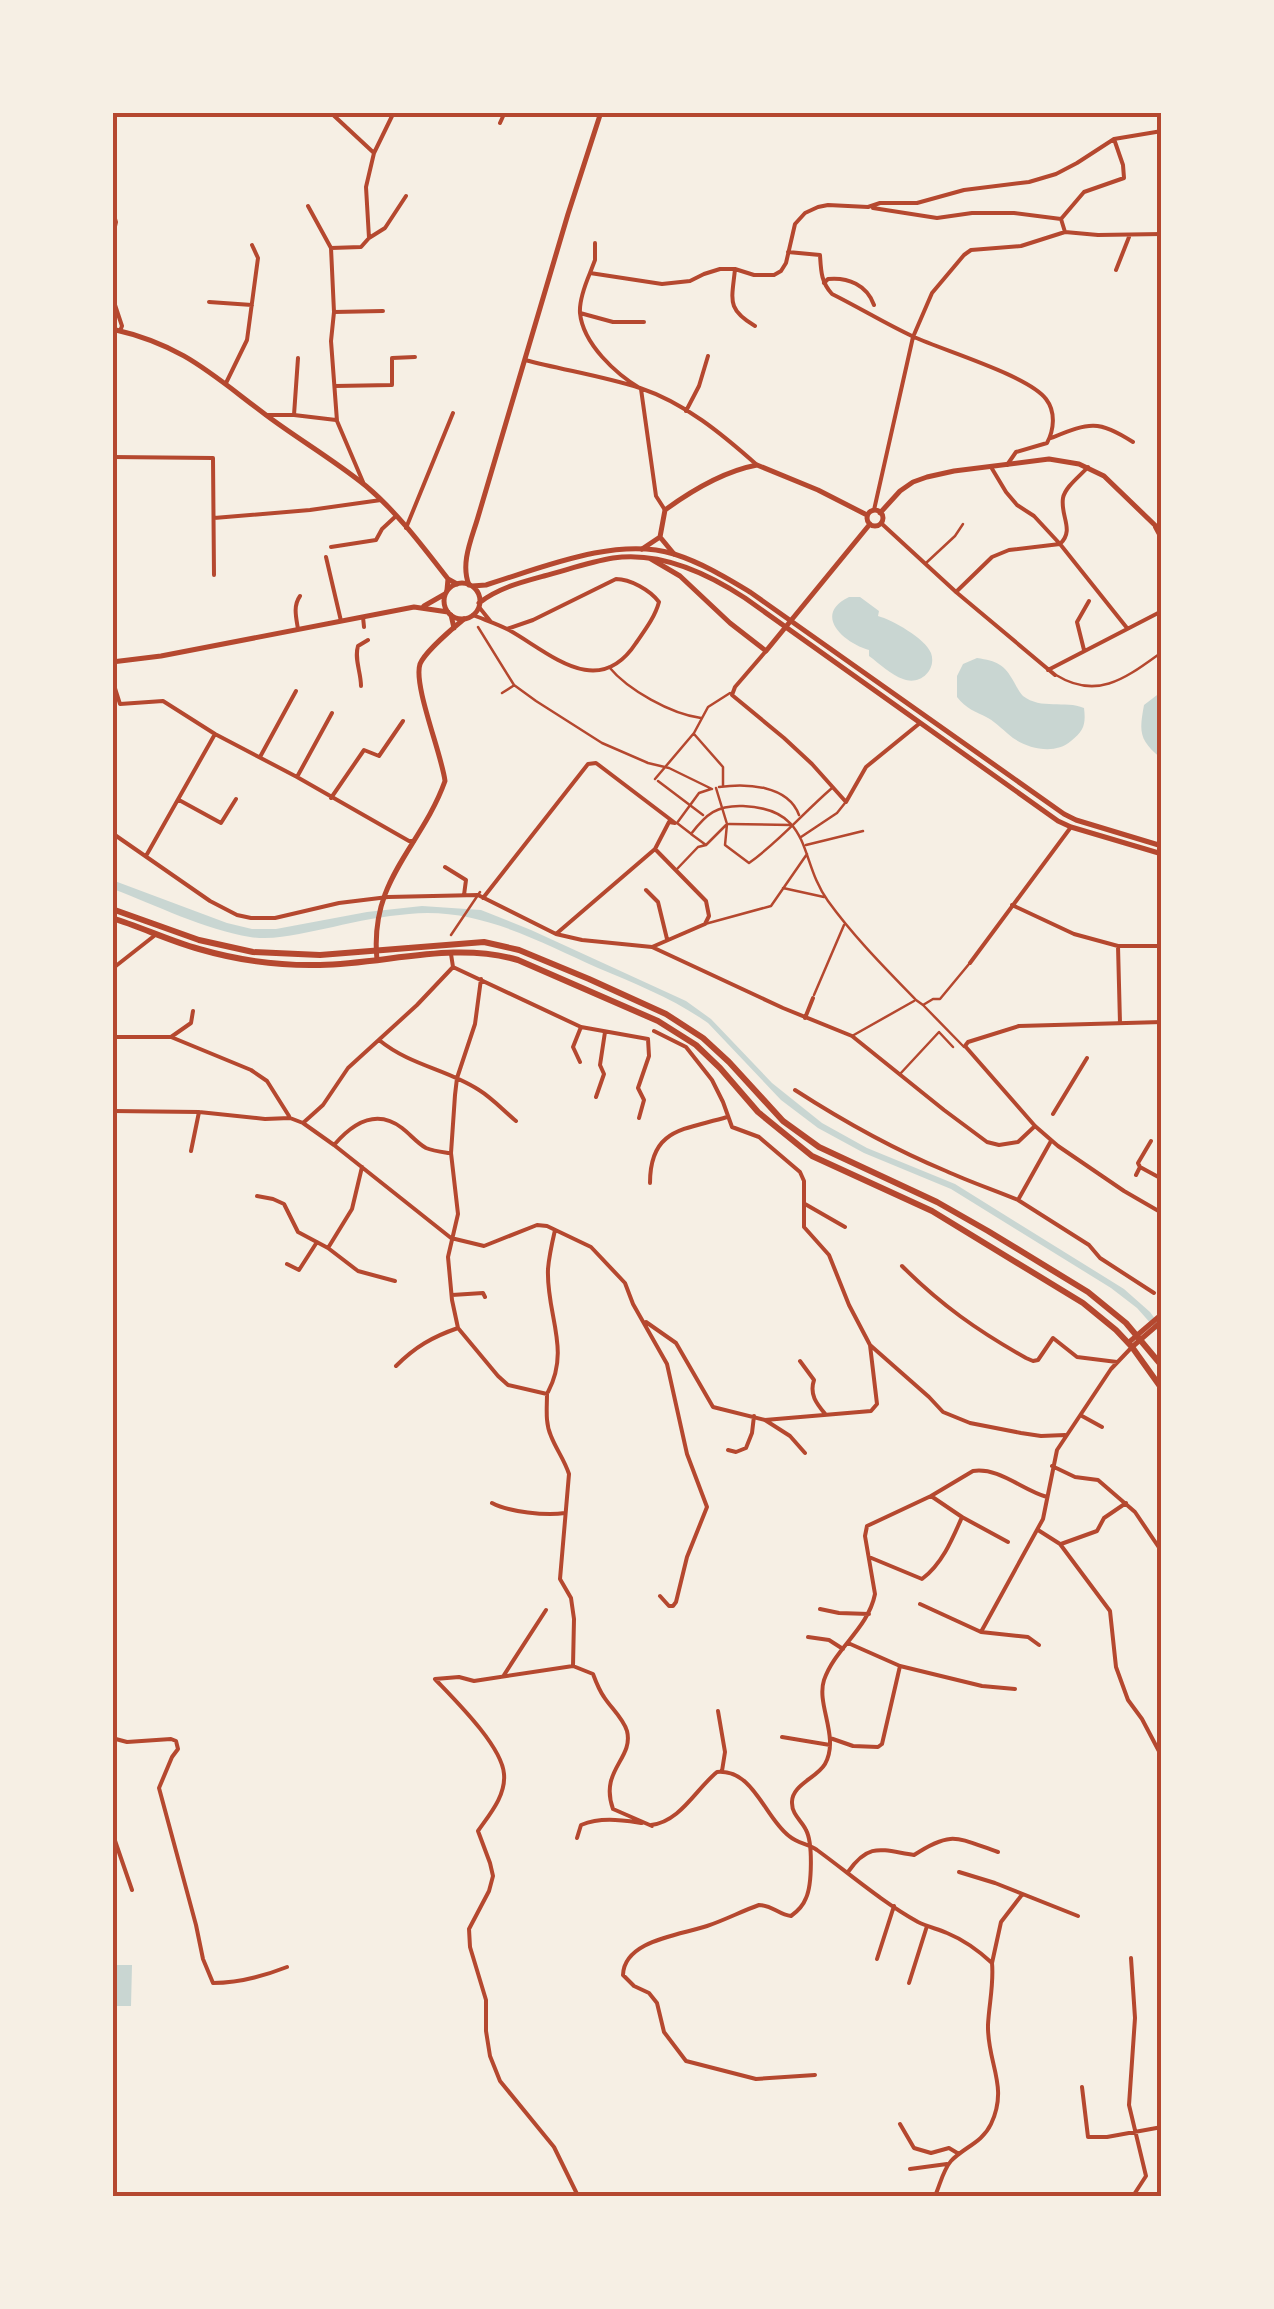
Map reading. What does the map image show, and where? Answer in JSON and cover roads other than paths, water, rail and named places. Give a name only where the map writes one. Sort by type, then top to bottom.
[{"type":"main road","points":[[114,915],[199,949],[252,961],[320,965],[484,952],[518,960],[658,1021],[696,1046],[758,1112],[812,1156],[932,1211],[1083,1303],[1129,1348],[1162,1389]]},
{"type":"main road","points":[[114,915],[253,952],[320,955],[376,945],[484,942],[502,945],[589,979],[666,1014],[702,1038],[783,1120],[819,1148],[937,1202],[1088,1292],[1139,1337],[1162,1366]]},
{"type":"street","points":[[330,112],[374,153]]},
{"type":"street","points":[[369,238],[366,187],[374,153],[394,112]]},
{"type":"street","points":[[500,122],[505,112]]},
{"type":"street","points":[[491,622],[479,605],[477,592],[470,586],[466,562],[601,112]]},
{"type":"street","points":[[868,207],[880,203],[917,203],[964,190],[1029,182],[1056,174],[1114,138],[1162,131]]},
{"type":"street","points":[[1061,219],[1084,192],[1124,178],[1114,138]]},
{"type":"street","points":[[331,248],[361,247],[386,228],[406,196]]},
{"type":"street","points":[[590,273],[673,284],[720,269],[774,274],[786,263],[794,224],[804,213],[828,205],[937,218],[1014,213],[1061,219]]},
{"type":"street","points":[[308,206],[331,248],[331,340],[338,420],[366,486]]},
{"type":"street","points":[[112,208],[116,222],[112,239]]},
{"type":"street","points":[[1061,219],[1065,232]]},
{"type":"street","points":[[1162,234],[1065,232],[1021,246],[972,250],[964,255],[932,293],[912,336],[877,511],[881,523],[956,592],[1048,670],[1074,685],[1096,687],[1121,680],[1162,652]]},
{"type":"street","points":[[1116,270],[1129,235]]},
{"type":"street","points":[[595,243],[595,260],[584,286],[580,313],[591,342],[621,376],[714,427],[758,465],[867,515],[870,524]]},
{"type":"street","points":[[226,383],[248,340],[258,258],[252,245]]},
{"type":"street","points":[[788,252],[820,255],[821,276],[832,294],[912,336],[1028,384],[1046,398],[1054,425],[1051,438],[1048,443],[1016,452],[1007,465]]},
{"type":"street","points":[[735,269],[731,303],[738,316],[754,326]]},
{"type":"street","points":[[824,284],[828,279],[845,279],[868,292],[874,305]]},
{"type":"street","points":[[112,296],[122,326],[116,330]]},
{"type":"street","points":[[209,302],[252,305]]},
{"type":"street","points":[[334,312],[383,311]]},
{"type":"street","points":[[580,313],[613,322],[644,322]]},
{"type":"street","points":[[116,330],[166,345],[204,367],[366,486],[448,579],[458,584],[486,585],[615,549],[674,554],[699,563],[750,592],[1070,818],[1162,846]]},
{"type":"street","points":[[686,412],[708,356]]},
{"type":"street","points":[[294,415],[298,358]]},
{"type":"street","points":[[335,386],[392,385],[392,358],[415,358]]},
{"type":"street","points":[[524,360],[641,389]]},
{"type":"street","points":[[641,389],[656,496],[665,510],[660,537],[642,550]]},
{"type":"street","points":[[406,528],[453,413]]},
{"type":"street","points":[[266,415],[338,420]]},
{"type":"street","points":[[1051,438],[1098,424],[1133,442]]},
{"type":"street","points":[[112,457],[213,458],[214,575]]},
{"type":"street","points":[[867,515],[913,482],[954,471],[1048,459],[1089,467],[1104,476],[1162,532]]},
{"type":"street","points":[[665,510],[695,491],[758,465]]},
{"type":"street","points":[[991,467],[1017,506],[1034,516],[1060,544],[1127,628]]},
{"type":"street","points":[[956,592],[992,557],[1065,540],[1068,533],[1062,504],[1064,494],[1089,467]]},
{"type":"street","points":[[214,518],[380,500]]},
{"type":"street","points":[[331,547],[376,540],[396,516]]},
{"type":"street","points":[[870,524],[881,523]]},
{"type":"street","points":[[704,816],[653,779],[694,734],[708,708],[734,690],[870,524]]},
{"type":"street","points":[[925,564],[963,524]]},
{"type":"street","points":[[1154,526],[1162,540]]},
{"type":"street","points":[[660,537],[674,554]]},
{"type":"street","points":[[326,557],[341,621]]},
{"type":"street","points":[[377,960],[376,928],[383,897],[445,781],[424,700],[419,668],[424,658],[496,591],[616,558],[651,559],[720,581],[1042,810],[1072,828],[1162,854]]},
{"type":"street","points":[[651,559],[680,576],[766,651]]},
{"type":"street","points":[[112,660],[161,656],[422,607],[458,584],[465,573]]},
{"type":"street","points":[[448,579],[444,601],[454,628]]},
{"type":"street","points":[[473,615],[507,629],[567,666],[588,671],[609,667],[629,654],[658,604],[654,595],[628,580],[616,579],[507,629]]},
{"type":"street","points":[[700,594],[702,579],[720,581]]},
{"type":"street","points":[[298,629],[296,602],[300,596]]},
{"type":"street","points":[[1084,650],[1076,622],[1089,601]]},
{"type":"street","points":[[422,607],[464,619]]},
{"type":"street","points":[[1048,670],[1162,611]]},
{"type":"street","points":[[362,617],[364,626]]},
{"type":"street","points":[[478,627],[514,685],[584,733],[714,788],[728,824],[725,846],[749,862],[833,788]]},
{"type":"street","points":[[362,686],[355,656],[358,646],[368,640]]},
{"type":"street","points":[[609,667],[619,679],[665,707],[702,718]]},
{"type":"street","points":[[502,693],[514,685]]},
{"type":"street","points":[[114,686],[120,704],[163,702],[409,841],[414,840]]},
{"type":"street","points":[[734,690],[734,698],[798,750],[846,802]]},
{"type":"street","points":[[260,758],[296,692]]},
{"type":"street","points":[[296,776],[332,713]]},
{"type":"street","points":[[331,798],[364,750],[379,756],[403,721]]},
{"type":"street","points":[[801,837],[837,814],[866,767],[920,723]]},
{"type":"street","points":[[146,856],[215,734]]},
{"type":"street","points":[[694,734],[722,767],[723,787]]},
{"type":"street","points":[[450,935],[592,762],[706,845]]},
{"type":"street","points":[[676,823],[699,793],[723,787],[772,790],[794,804],[799,816]]},
{"type":"street","points":[[178,800],[221,823],[236,799]]},
{"type":"street","points":[[692,834],[704,816],[722,808],[753,807],[782,816],[801,837],[824,896],[873,958],[923,1005],[1034,1126],[1162,1213]]},
{"type":"street","points":[[556,934],[655,848],[669,822],[676,823]]},
{"type":"street","points":[[676,870],[728,824],[793,825]]},
{"type":"street","points":[[923,1005],[940,999],[1072,828]]},
{"type":"street","points":[[804,846],[863,831]]},
{"type":"street","points":[[112,833],[210,901],[251,918],[275,918],[383,897],[481,895],[556,934],[652,946],[852,1036],[992,1144],[1018,1142],[1034,1126]]},
{"type":"street","points":[[655,848],[706,901],[709,916],[705,924]]},
{"type":"street","points":[[652,946],[705,924],[771,906],[808,853]]},
{"type":"street","points":[[446,867],[466,880],[464,896]]},
{"type":"street","points":[[815,873],[822,869]]},
{"type":"street","points":[[782,888],[824,896]]},
{"type":"street","points":[[646,890],[658,902],[668,940]]},
{"type":"street","points":[[1012,905],[1074,934],[1118,946],[1162,946]]},
{"type":"street","points":[[806,1018],[845,923]]},
{"type":"street","points":[[112,969],[158,934]]},
{"type":"street","points":[[1118,946],[1120,1022]]},
{"type":"street","points":[[450,953],[453,967]]},
{"type":"street","points":[[453,967],[582,1027],[648,1039]]},
{"type":"street","points":[[303,1123],[323,1105],[348,1068],[453,967]]},
{"type":"street","points":[[481,979],[476,1024],[457,1078],[451,1153],[458,1214],[448,1265],[452,1295],[458,1328],[508,1386],[547,1394]]},
{"type":"street","points":[[933,999],[934,992]]},
{"type":"street","points":[[852,1036],[916,1000]]},
{"type":"street","points":[[171,1037],[191,1023],[193,1011]]},
{"type":"street","points":[[639,1118],[644,1100],[638,1088],[649,1056],[648,1039],[658,1021]]},
{"type":"street","points":[[966,1050],[968,1042],[1012,1027],[1162,1022]]},
{"type":"street","points":[[580,1062],[573,1048],[582,1027]]},
{"type":"street","points":[[654,1031],[686,1047],[712,1080],[732,1127],[759,1137],[800,1172],[804,1181],[804,1228],[828,1255],[870,1345],[877,1398],[871,1411],[765,1420]]},
{"type":"street","points":[[596,1097],[604,1074],[600,1065],[605,1032]]},
{"type":"street","points":[[899,1075],[939,1032],[953,1047]]},
{"type":"street","points":[[112,1037],[171,1037],[251,1070],[267,1081],[290,1118]]},
{"type":"street","points":[[380,1040],[413,1062],[480,1090],[516,1121]]},
{"type":"street","points":[[566,1050],[573,1048]]},
{"type":"street","points":[[1053,1114],[1087,1058]]},
{"type":"street","points":[[795,1090],[873,1136],[946,1172],[1018,1200],[1154,1293]]},
{"type":"street","points":[[112,1111],[290,1118],[334,1145],[451,1238],[484,1246],[536,1226],[547,1226],[591,1247],[624,1283],[666,1364],[687,1454],[707,1507],[687,1557],[676,1602],[669,1606],[660,1596]]},
{"type":"street","points":[[191,1152],[199,1112]]},
{"type":"street","points":[[650,1183],[655,1150],[665,1138],[681,1129],[727,1116]]},
{"type":"street","points":[[334,1145],[355,1124],[380,1118],[396,1124],[428,1149],[451,1153]]},
{"type":"street","points":[[1018,1200],[1052,1141]]},
{"type":"street","points":[[1136,1175],[1138,1163],[1151,1141]]},
{"type":"street","points":[[328,1248],[352,1209],[362,1167]]},
{"type":"street","points":[[1140,1168],[1161,1177]]},
{"type":"street","points":[[257,1196],[284,1204],[298,1232],[358,1271],[395,1281]]},
{"type":"street","points":[[804,1204],[844,1227]]},
{"type":"street","points":[[555,1230],[548,1269],[559,1347],[555,1379],[547,1394],[546,1420],[568,1474],[560,1579],[571,1598],[573,1666]]},
{"type":"street","points":[[287,1264],[299,1270],[317,1242]]},
{"type":"street","points":[[902,1266],[961,1318],[1026,1358],[1038,1360],[1053,1338],[1078,1356],[1118,1362]]},
{"type":"street","points":[[452,1295],[482,1293],[485,1297]]},
{"type":"street","points":[[980,1632],[1043,1519],[1056,1450],[1118,1362],[1162,1314]]},
{"type":"street","points":[[644,1320],[676,1343],[713,1407],[765,1420],[790,1436],[805,1452]]},
{"type":"street","points":[[1152,1326],[1162,1322]]},
{"type":"street","points":[[396,1366],[412,1349],[458,1328]]},
{"type":"street","points":[[870,1345],[942,1412],[1021,1433],[1065,1435]]},
{"type":"street","points":[[800,1362],[814,1380],[813,1396],[826,1414]]},
{"type":"street","points":[[728,1450],[746,1448],[754,1416]]},
{"type":"street","points":[[1082,1416],[1102,1427]]},
{"type":"street","points":[[1052,1466],[1075,1478],[1098,1480],[1136,1512],[1162,1552]]},
{"type":"street","points":[[815,2075],[756,2078],[686,2061],[664,2032],[657,2003],[623,1975],[624,1966],[637,1950],[657,1939],[709,1926],[759,1905],[791,1916],[808,1895],[810,1845],[791,1801],[794,1792],[824,1765],[830,1742],[822,1686],[869,1614],[874,1594],[865,1536],[867,1526],[980,1469],[1047,1497]]},
{"type":"street","points":[[932,1496],[1008,1542]]},
{"type":"street","points":[[492,1503],[503,1509],[566,1513]]},
{"type":"street","points":[[1060,1544],[1097,1530],[1104,1518],[1126,1503]]},
{"type":"street","points":[[869,1556],[922,1579],[940,1561],[962,1517]]},
{"type":"street","points":[[1038,1530],[1060,1544],[1110,1612],[1116,1667],[1128,1700],[1162,1756]]},
{"type":"street","points":[[920,1604],[980,1632],[1028,1637],[1039,1645]]},
{"type":"street","points":[[820,1609],[869,1614]]},
{"type":"street","points":[[504,1675],[546,1610]]},
{"type":"street","points":[[808,1637],[829,1640],[844,1649]]},
{"type":"street","points":[[848,1643],[900,1666],[982,1686],[1015,1689]]},
{"type":"street","points":[[578,2196],[554,2147],[500,2081],[490,2056],[486,2000],[470,1947],[469,1929],[493,1876],[478,1831],[501,1795],[504,1774],[498,1754],[467,1712],[435,1679],[459,1677],[474,1681],[573,1666],[593,1674],[628,1735],[608,1788],[612,1808],[652,1826]]},
{"type":"street","points":[[782,1738],[878,1748],[900,1666]]},
{"type":"street","points":[[718,1711],[724,1752],[722,1771]]},
{"type":"street","points":[[112,1738],[127,1742],[176,1741],[178,1749],[159,1788],[203,1959],[213,1983],[287,1967]]},
{"type":"street","points":[[578,1838],[580,1825],[593,1820],[659,1824],[678,1812],[712,1776],[722,1771],[731,1773],[748,1784],[787,1835],[810,1845],[894,1906],[927,1926],[962,1940],[992,1963]]},
{"type":"street","points":[[112,1832],[132,1890]]},
{"type":"street","points":[[848,1872],[868,1850],[914,1855],[948,1837],[998,1852]]},
{"type":"street","points":[[959,1872],[995,1882],[1078,1916]]},
{"type":"street","points":[[935,2196],[948,2164],[982,2139],[996,2110],[1000,2083],[989,2050],[988,2027],[992,1963],[1001,1922],[1022,1894]]},
{"type":"street","points":[[876,1958],[894,1906]]},
{"type":"street","points":[[908,1983],[927,1926]]},
{"type":"street","points":[[1130,1958],[1134,2018],[1129,2105],[1146,2176],[1133,2196]]},
{"type":"street","points":[[1082,2087],[1088,2136],[1107,2137],[1162,2126]]},
{"type":"street","points":[[900,2124],[914,2148],[931,2152],[949,2148],[959,2154]]},
{"type":"street","points":[[910,2169],[948,2164]]}]
